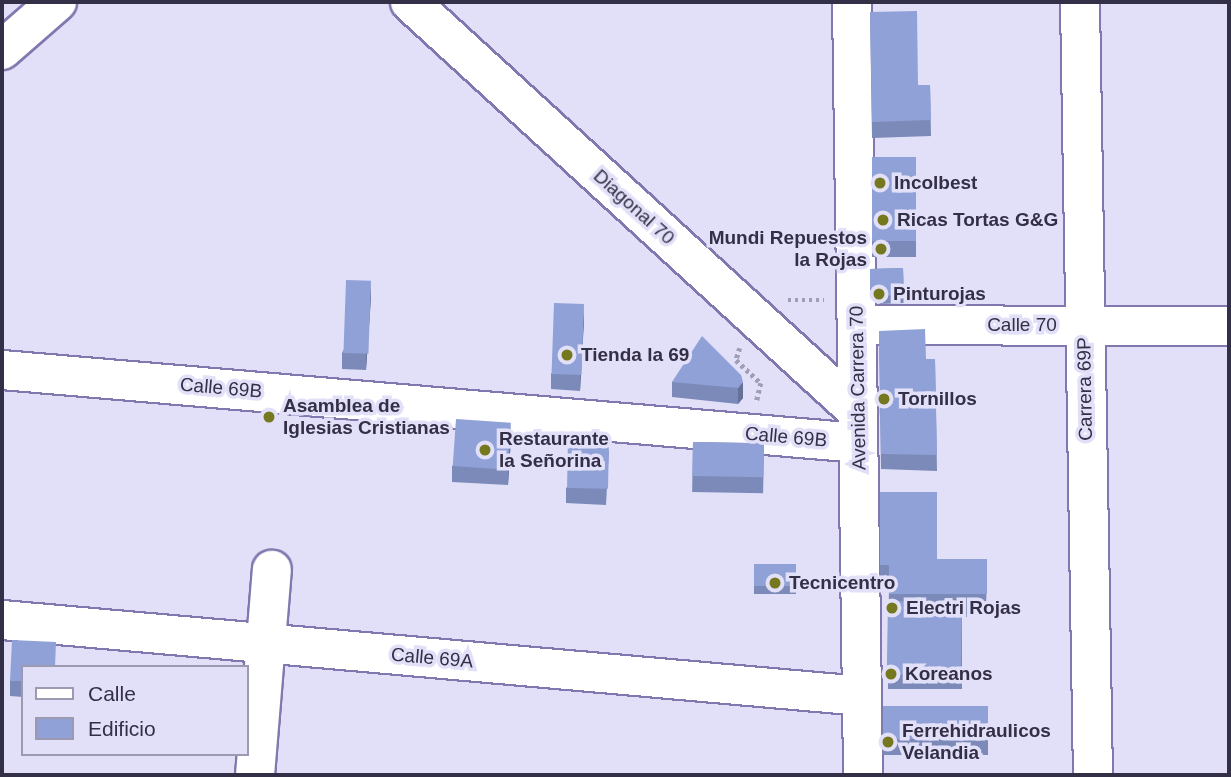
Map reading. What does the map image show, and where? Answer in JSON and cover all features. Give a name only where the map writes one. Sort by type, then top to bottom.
[{"type":"street","points":[[2,50],[57,2]]},
{"type":"street","name":"Diagonal 70","points":[[410,2],[858,428]]},
{"type":"street","name":"Avenida Carrera 70","points":[[852,2],[863,775]]},
{"type":"street","name":"Carrera 69P","points":[[1080,2],[1093,775]]},
{"type":"street","name":"Calle 70","points":[[857,325],[1229,326]]},
{"type":"street","name":"Calle 69B","points":[[2,370],[858,428]]},
{"type":"street","points":[[255,775],[272,569]]},
{"type":"street","name":"Calle 69A","points":[[2,620],[862,696]]},
{"type":"building","points":[[917,11],[918,85],[930,85],[931,120],[872,122],[870,12]]},
{"type":"building","points":[[872,157],[916,157],[916,241],[872,241]]},
{"type":"building","points":[[903,268],[904,295],[880,296],[870,287],[870,269]]},
{"type":"building","points":[[346,280],[371,281],[368,354],[343,353]]},
{"type":"building","name":"Tienda la 69","points":[[554,303],[584,304],[582,375],[552,374]]},
{"type":"building","points":[[925,329],[926,359],[935,359],[937,455],[881,454],[879,331]]},
{"type":"building","points":[[702,336],[741,375],[743,382],[738,388],[672,382]]},
{"type":"building","points":[[456,419],[511,423],[508,470],[453,466]]},
{"type":"building","points":[[568,434],[609,435],[608,489],[567,488]]},
{"type":"building","points":[[693,442],[764,443],[763,477],[692,476]]},
{"type":"building","points":[[880,492],[937,492],[937,559],[889,559],[889,565],[880,565]]},
{"type":"building","points":[[889,559],[987,559],[987,594],[889,594]]},
{"type":"building","name":"Tecnicentro","points":[[754,564],[796,564],[796,586],[754,586]]},
{"type":"building","points":[[888,601],[962,602],[961,675],[887,674]]},
{"type":"building","points":[[12,640],[56,642],[55,665],[21,665],[21,681],[10,681]]},
{"type":"building","points":[[883,706],[988,706],[988,739],[883,739]]},
{"type":"place","name":"Incolbest","points":[[880,183]]},
{"type":"place","name":"Ricas Tortas G&G","points":[[883,220]]},
{"type":"place","name":"Mundi Repuestos la Rojas","points":[[881,249]]},
{"type":"place","name":"Pinturojas","points":[[879,294]]},
{"type":"place","name":"Tienda la 69","points":[[567,355]]},
{"type":"place","name":"Tornillos","points":[[884,399]]},
{"type":"place","name":"Asamblea de Iglesias Cristianas","points":[[269,417]]},
{"type":"place","name":"Restaurante la Señorina","points":[[485,450]]},
{"type":"place","name":"Tecnicentro","points":[[775,583]]},
{"type":"place","name":"Electri Rojas","points":[[892,608]]},
{"type":"place","name":"Koreanos","points":[[891,674]]},
{"type":"place","name":"Ferrehidraulicos Velandia","points":[[888,742]]}]
